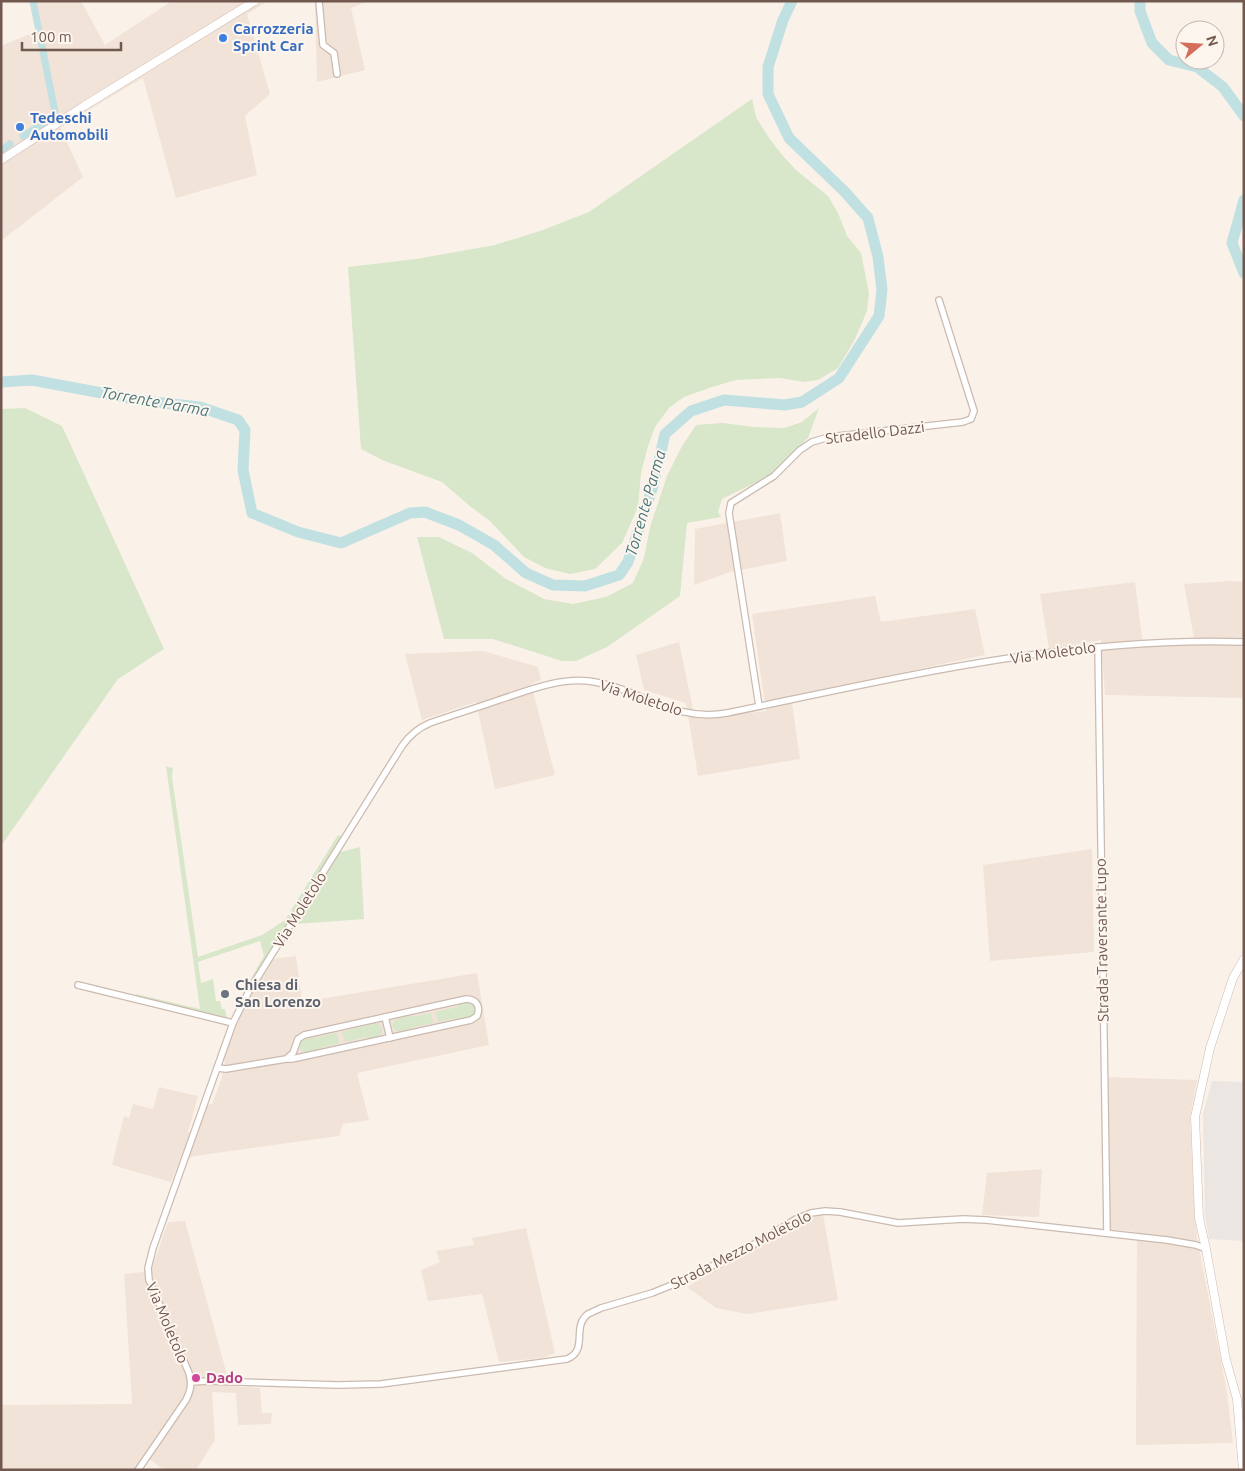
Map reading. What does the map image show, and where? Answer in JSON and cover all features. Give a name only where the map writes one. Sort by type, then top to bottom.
[{"type":"street","points":[[1,160],[92,101],[255,1]]},
{"type":"street","points":[[319,1],[323,45],[334,53],[337,74]]},
{"type":"street","name":"Stradello Dazzi","points":[[759,706],[729,513],[731,502],[774,476],[800,450],[812,442],[828,437],[963,422],[971,419],[974,411],[939,300]]},
{"type":"street","name":"Via Moletolo","points":[[138,1470],[190,1392],[191,1382],[189,1373],[150,1284],[148,1268],[153,1248],[233,1023],[249,991],[402,746],[422,726],[534,688],[560,682],[595,682],[674,710],[693,714],[718,714],[952,668],[1098,646],[1202,641],[1244,642]]},
{"type":"street","name":"Strada Traversante Lupo","points":[[1098,646],[1107,1233]]},
{"type":"street","points":[[1244,959],[1234,978],[1210,1048],[1195,1117],[1199,1218],[1226,1360],[1237,1400],[1244,1470]]},
{"type":"street","points":[[78,985],[233,1023]]},
{"type":"street","points":[[217,1068],[228,1069],[308,1056],[473,1019],[478,1014],[479,1007],[474,1000],[468,999],[302,1036],[296,1041],[293,1053],[286,1059]]},
{"type":"street","points":[[385,1018],[390,1038]]},
{"type":"street","points":[[295,1046],[299,1054],[308,1056]]},
{"type":"street","name":"Strada Mezzo Moletolo","points":[[191,1382],[382,1384],[567,1358],[572,1356],[577,1350],[580,1324],[582,1319],[588,1314],[683,1281],[762,1240],[796,1219],[816,1212],[840,1212],[898,1223],[974,1220],[1107,1233],[1196,1245],[1206,1249]]},
{"type":"shaded area","points":[[36,1],[81,1],[105,45],[172,1],[241,1],[242,3],[246,1],[268,1],[247,14],[270,94],[245,116],[257,175],[176,198],[143,78],[60,127],[83,177],[1,241],[1,46],[40,30]]},
{"type":"shaded area","points":[[315,1],[369,1],[351,8],[365,70],[317,82]]},
{"type":"shaded area","points":[[780,513],[787,561],[730,572],[694,585],[695,529]]},
{"type":"shaded area","points":[[1135,582],[1143,646],[1195,644],[1184,584],[1244,582],[1244,698],[1105,695],[1101,640],[1049,649],[1040,594]]},
{"type":"shaded area","points":[[875,596],[881,622],[975,609],[985,655],[791,696],[800,759],[698,776],[686,703],[644,690],[636,655],[679,642],[694,714],[705,718],[766,711],[752,614]]},
{"type":"shaded area","points":[[483,651],[538,667],[541,680],[531,684],[555,775],[495,789],[476,702],[422,720],[405,654]]},
{"type":"shaded area","points":[[1092,849],[1094,952],[990,961],[983,865]]},
{"type":"shaded area","points":[[296,956],[302,1002],[477,973],[489,1045],[357,1073],[369,1120],[343,1124],[339,1136],[194,1156],[188,1159],[206,1105],[212,1104],[222,1078],[225,1062],[222,1060],[239,1014],[272,959]]},
{"type":"shaded area","points":[[1105,1077],[1197,1080],[1190,1117],[1195,1218],[1198,1243],[1227,1392],[1233,1443],[1136,1445],[1137,1232],[1108,1229]]},
{"type":"shaded area","points":[[1212,1081],[1244,1082],[1244,1241],[1209,1239],[1205,1215],[1203,1114]]},
{"type":"shaded area","points":[[159,1087],[198,1096],[188,1132],[190,1133],[187,1143],[171,1182],[112,1165],[124,1116],[129,1118],[133,1104],[153,1109]]},
{"type":"shaded area","points":[[1042,1169],[1039,1217],[982,1215],[987,1173]]},
{"type":"shaded area","points":[[823,1214],[838,1300],[747,1314],[716,1308],[687,1287],[785,1228]]},
{"type":"shaded area","points":[[185,1221],[230,1386],[260,1388],[262,1413],[272,1413],[271,1424],[238,1425],[236,1393],[212,1392],[215,1440],[196,1470],[164,1470],[148,1458],[139,1470],[1,1470],[1,1405],[132,1404],[124,1274],[151,1271],[168,1222]]},
{"type":"shaded area","points":[[526,1228],[555,1353],[543,1358],[499,1362],[482,1294],[428,1301],[421,1270],[440,1262],[436,1251],[474,1245],[472,1238]]},
{"type":"green space","points":[[752,99],[756,117],[769,138],[796,170],[828,196],[838,213],[847,236],[861,253],[869,293],[867,311],[855,339],[838,368],[818,380],[803,382],[780,378],[736,380],[684,397],[669,408],[655,427],[648,446],[641,473],[638,507],[622,543],[595,569],[570,574],[545,568],[524,557],[490,521],[442,482],[382,460],[361,449],[348,267],[416,259],[495,245],[543,230],[589,212]]},
{"type":"green space","points":[[25,408],[62,426],[164,649],[118,679],[1,846],[1,409]]},
{"type":"green space","points":[[819,408],[808,438],[769,476],[722,499],[718,512],[721,517],[687,523],[680,596],[607,647],[576,661],[562,661],[493,639],[444,639],[417,537],[439,537],[472,553],[506,579],[544,599],[573,604],[606,597],[633,583],[644,558],[650,527],[667,476],[681,448],[696,425],[723,423],[784,428],[802,422]]},
{"type":"green space","points":[[166,766],[173,767],[172,777],[198,957],[262,935],[285,920],[338,835],[343,837],[251,983],[249,982],[264,956],[260,941],[198,962],[201,983],[213,979],[216,1001],[220,1001],[222,1009],[225,1009],[227,1019],[135,997],[136,994],[200,1009]]},
{"type":"green space","points":[[360,847],[364,919],[296,924],[306,904],[321,887],[319,883],[340,850],[341,852]]},
{"type":"green space","points":[[468,1003],[472,1004],[476,1009],[473,1015],[456,1020],[455,1018],[437,1022],[435,1012]]},
{"type":"green space","points":[[431,1013],[433,1023],[410,1028],[410,1030],[396,1031],[392,1024],[396,1019]]},
{"type":"green space","points":[[376,1023],[382,1030],[378,1037],[368,1039],[367,1037],[344,1042],[342,1032]]},
{"type":"green space","points":[[337,1033],[339,1043],[307,1052],[302,1051],[300,1048],[299,1043],[302,1040]]},
{"type":"waterway","points":[[23,136],[53,118],[55,112],[33,1]]},
{"type":"waterway","name":"Torrente Parma","points":[[1,382],[32,380],[145,401],[200,407],[238,420],[245,430],[243,470],[252,513],[298,532],[341,543],[410,513],[425,512],[459,525],[494,545],[526,573],[553,585],[585,586],[619,575],[628,562],[653,486],[665,434],[691,411],[724,400],[785,405],[802,402],[839,378],[879,316],[882,290],[878,257],[868,218],[845,192],[789,138],[768,94],[768,67],[783,20],[792,1]]},
{"type":"waterway","name":"Torrente Parma","points":[[1140,1],[1140,11],[1152,43],[1169,60],[1197,67],[1223,87],[1244,116]]},
{"type":"waterway","points":[[1,150],[10,144]]},
{"type":"waterway","name":"Torrente Parma","points":[[1244,200],[1232,243],[1244,273]]},
{"type":"place","name":"Carrozzeria Sprint Car","points":[[223,38]]},
{"type":"place","name":"Tedeschi Automobili","points":[[20,127]]},
{"type":"place","name":"Chiesa di San Lorenzo","points":[[225,994]]},
{"type":"place","name":"Dado","points":[[196,1378]]}]
